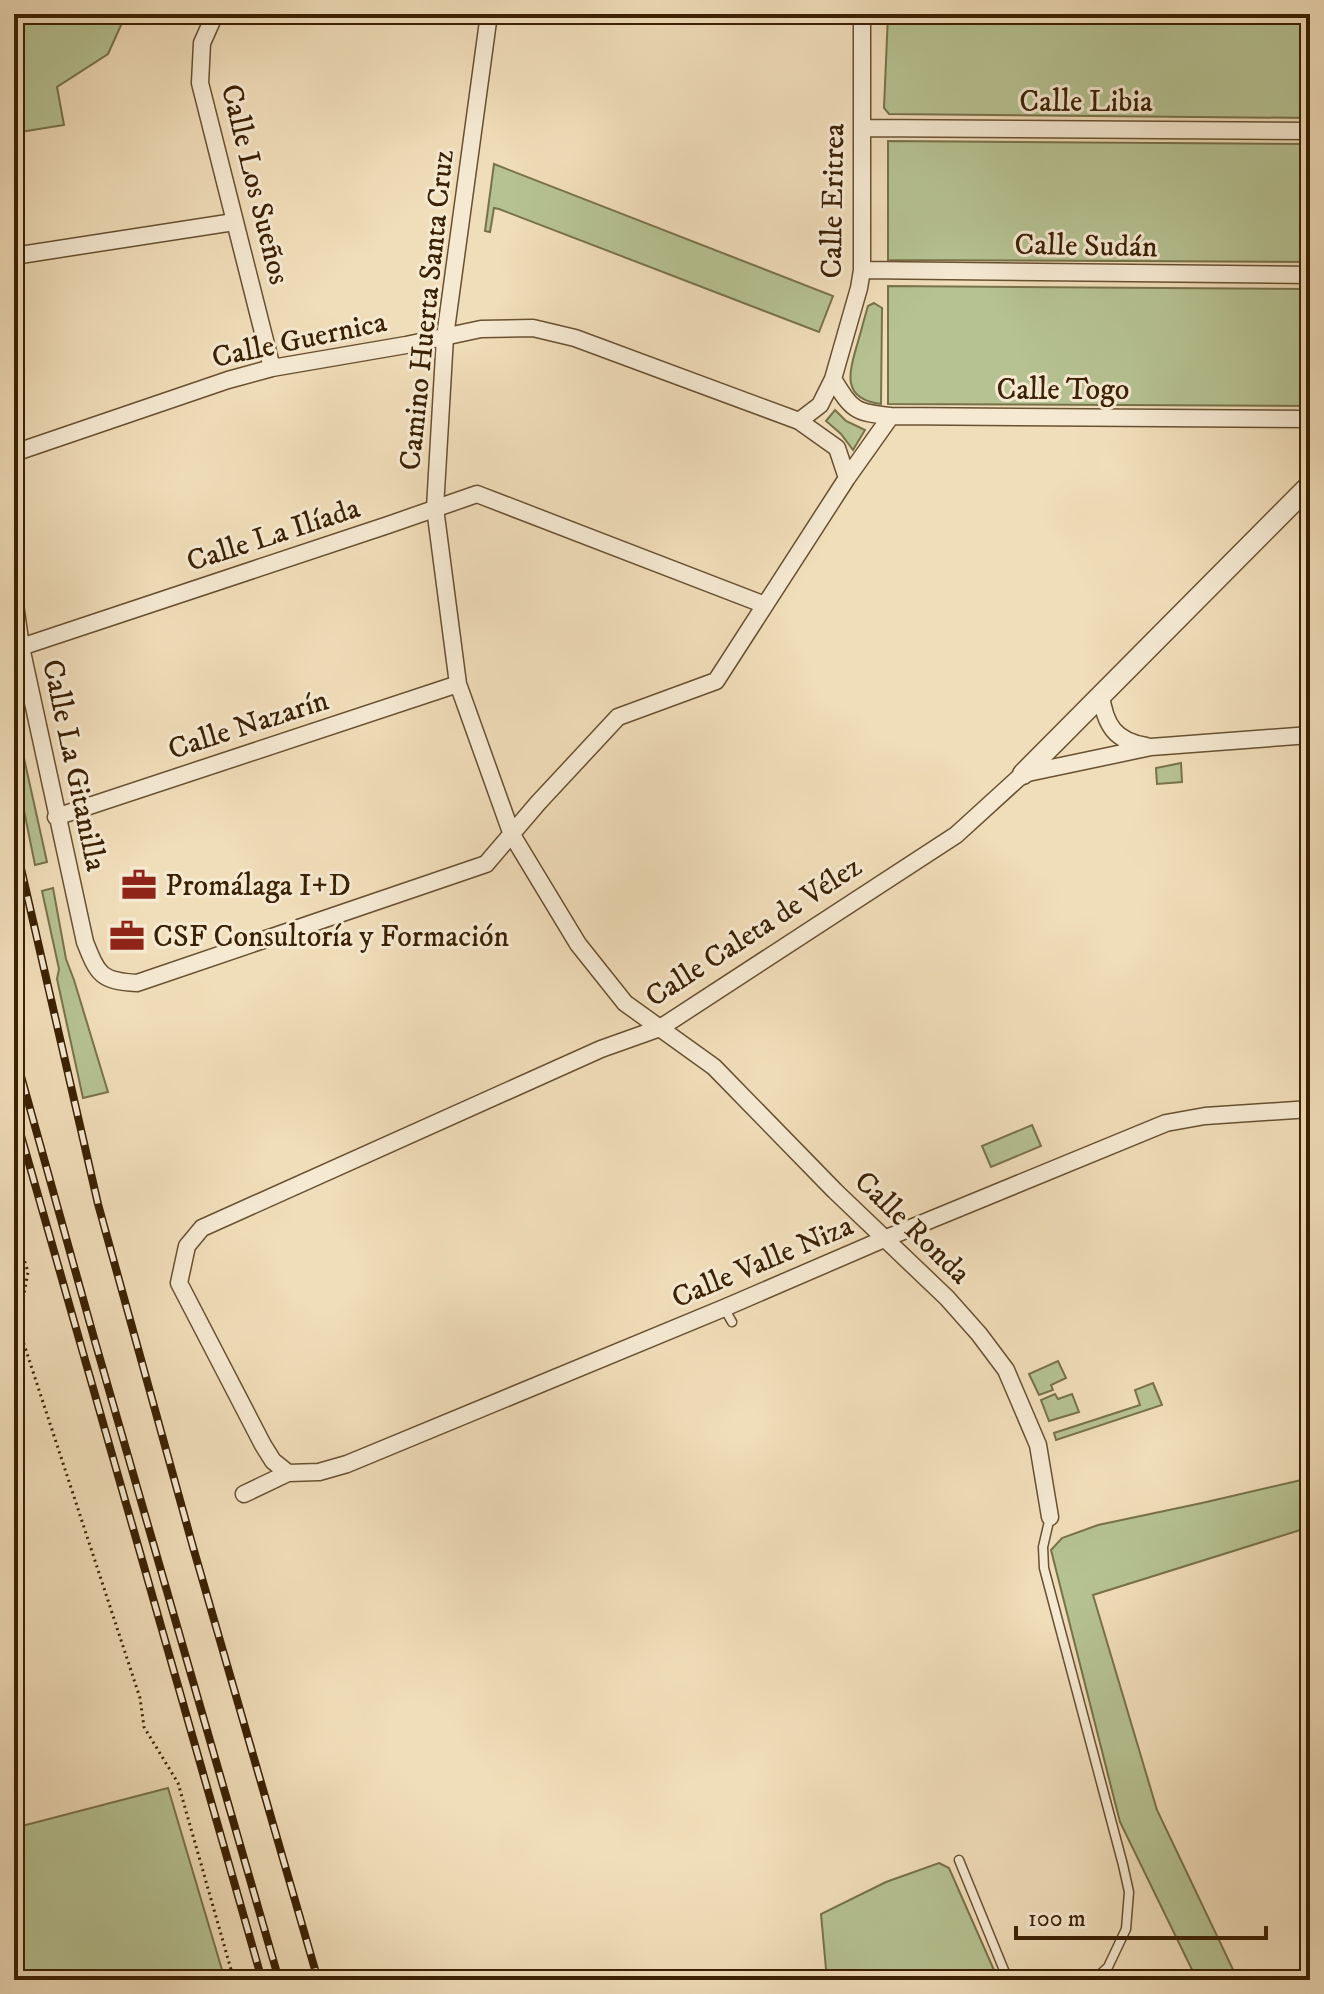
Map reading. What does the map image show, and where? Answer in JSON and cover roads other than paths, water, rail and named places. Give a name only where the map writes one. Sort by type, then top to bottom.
[{"type":"street","name":"Calle Los Sueños","points":[[215,14],[202,43],[200,83],[272,368]]},
{"type":"street","name":"Camino Huerta Santa Cruz","points":[[489,14],[445,337],[435,508],[458,684],[512,835],[578,944],[625,1003],[660,1028]]},
{"type":"street","name":"Calle Eritrea","points":[[799,421],[820,405],[833,379],[862,270],[862,14]]},
{"type":"street","name":"Calle Libia","points":[[862,128],[1310,131]]},
{"type":"street","points":[[14,256],[234,222]]},
{"type":"street","name":"Calle Sudán","points":[[862,270],[1310,275]]},
{"type":"street","name":"Calle Guernica","points":[[14,453],[272,368],[481,329],[533,328],[575,338],[799,421],[837,448],[847,478]]},
{"type":"street","name":"Calle Togo","points":[[833,379],[849,405],[866,414],[1310,419]]},
{"type":"street","points":[[512,835],[618,717],[716,681],[847,478],[891,416]]},
{"type":"street","name":"Calle Caleta de Vélez","points":[[288,1473],[273,1461],[263,1445],[179,1283],[187,1246],[202,1228],[601,1049],[660,1028],[956,835],[1023,774],[1310,485]]},
{"type":"street","name":"Calle La Ilíada","points":[[21,647],[477,494],[765,605]]},
{"type":"street","name":"Calle La Gitanilla","points":[[14,597],[21,647],[85,942],[96,970],[115,982],[137,983],[486,864],[512,835]]},
{"type":"street","name":"Calle Nazarín","points":[[56,817],[458,684]]},
{"type":"street","points":[[1101,695],[1103,711],[1116,735],[1129,743],[1151,747]]},
{"type":"street","points":[[1023,774],[1151,747],[1310,735]]},
{"type":"street","name":"Calle Ronda","points":[[660,1028],[714,1067],[884,1239],[947,1298],[979,1334],[1006,1370],[1038,1445],[1050,1517]]},
{"type":"street","name":"Calle Valle Niza","points":[[244,1494],[288,1473],[319,1472],[347,1464],[728,1315],[884,1239],[1166,1123],[1205,1116],[1310,1109]]},
{"type":"lane","points":[[1050,1517],[1043,1547],[1044,1568],[1129,1892],[1126,1929],[1108,1967],[1094,1980]]},
{"type":"lane","points":[[959,1860],[1008,1980]]},
{"type":"railway","points":[[14,838],[98,1204],[318,1980]]},
{"type":"railway","points":[[14,1051],[279,1980]]},
{"type":"railway","points":[[14,1111],[262,1980]]},
{"type":"place","name":"Promálaga I+D","points":[[139,885]]},
{"type":"place","name":"CSF Consultoría y Formación","points":[[127,936]]}]
